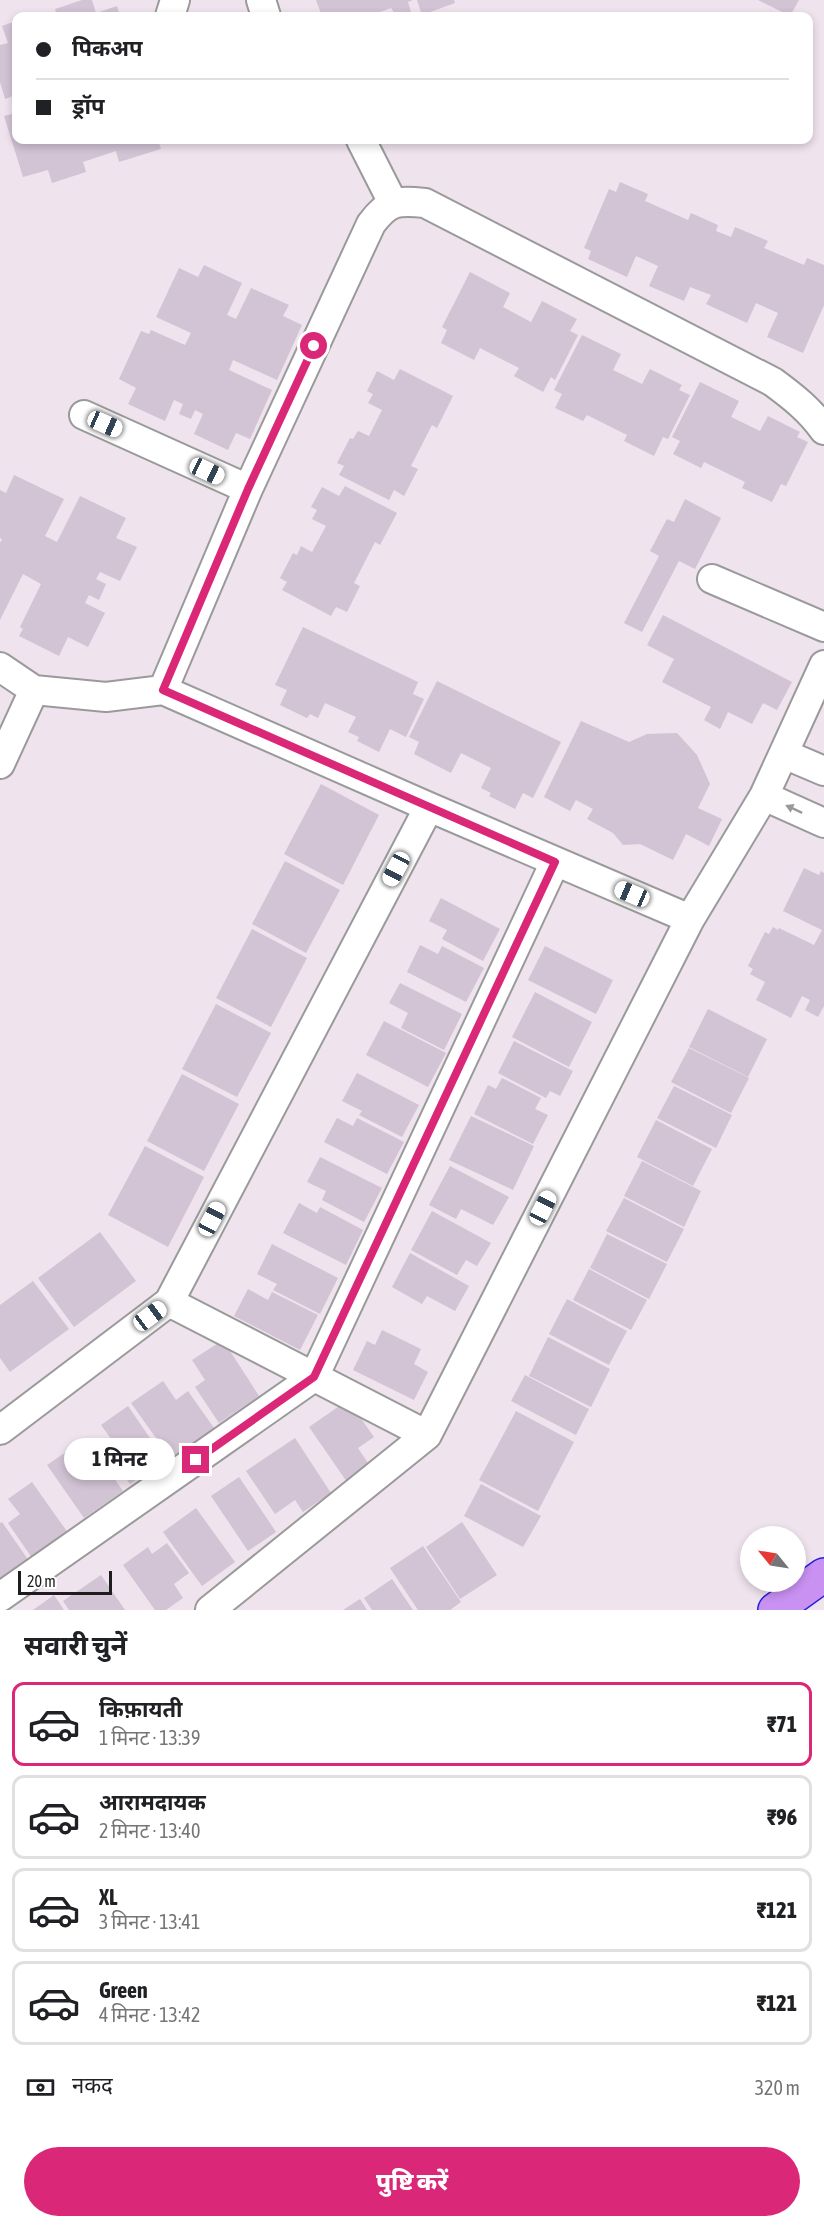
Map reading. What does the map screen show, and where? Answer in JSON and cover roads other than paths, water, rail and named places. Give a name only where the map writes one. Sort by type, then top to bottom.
[{"type":"highway","points":[[775,1610],[824,1575]]},
{"type":"street","points":[[363,144],[393,202]]},
{"type":"street","points":[[163,690],[248,489],[370,224],[382,209],[393,202],[425,203],[772,382],[795,398],[815,417],[824,430]]},
{"type":"street","points":[[84,415],[248,489]]},
{"type":"street","points":[[712,579],[824,627]]},
{"type":"street","points":[[210,1610],[427,1435],[690,919],[764,796],[824,665]]},
{"type":"street","points":[[0,667],[34,690],[106,697],[163,690],[690,919]]},
{"type":"street","points":[[0,764],[34,690]]},
{"type":"street","points":[[784,754],[824,771]]},
{"type":"street","points":[[764,796],[824,823]]},
{"type":"street","points":[[0,1430],[169,1302],[429,807]]},
{"type":"street","points":[[0,1597],[314,1377],[555,862]]},
{"type":"street","points":[[169,1302],[427,1435]]}]
